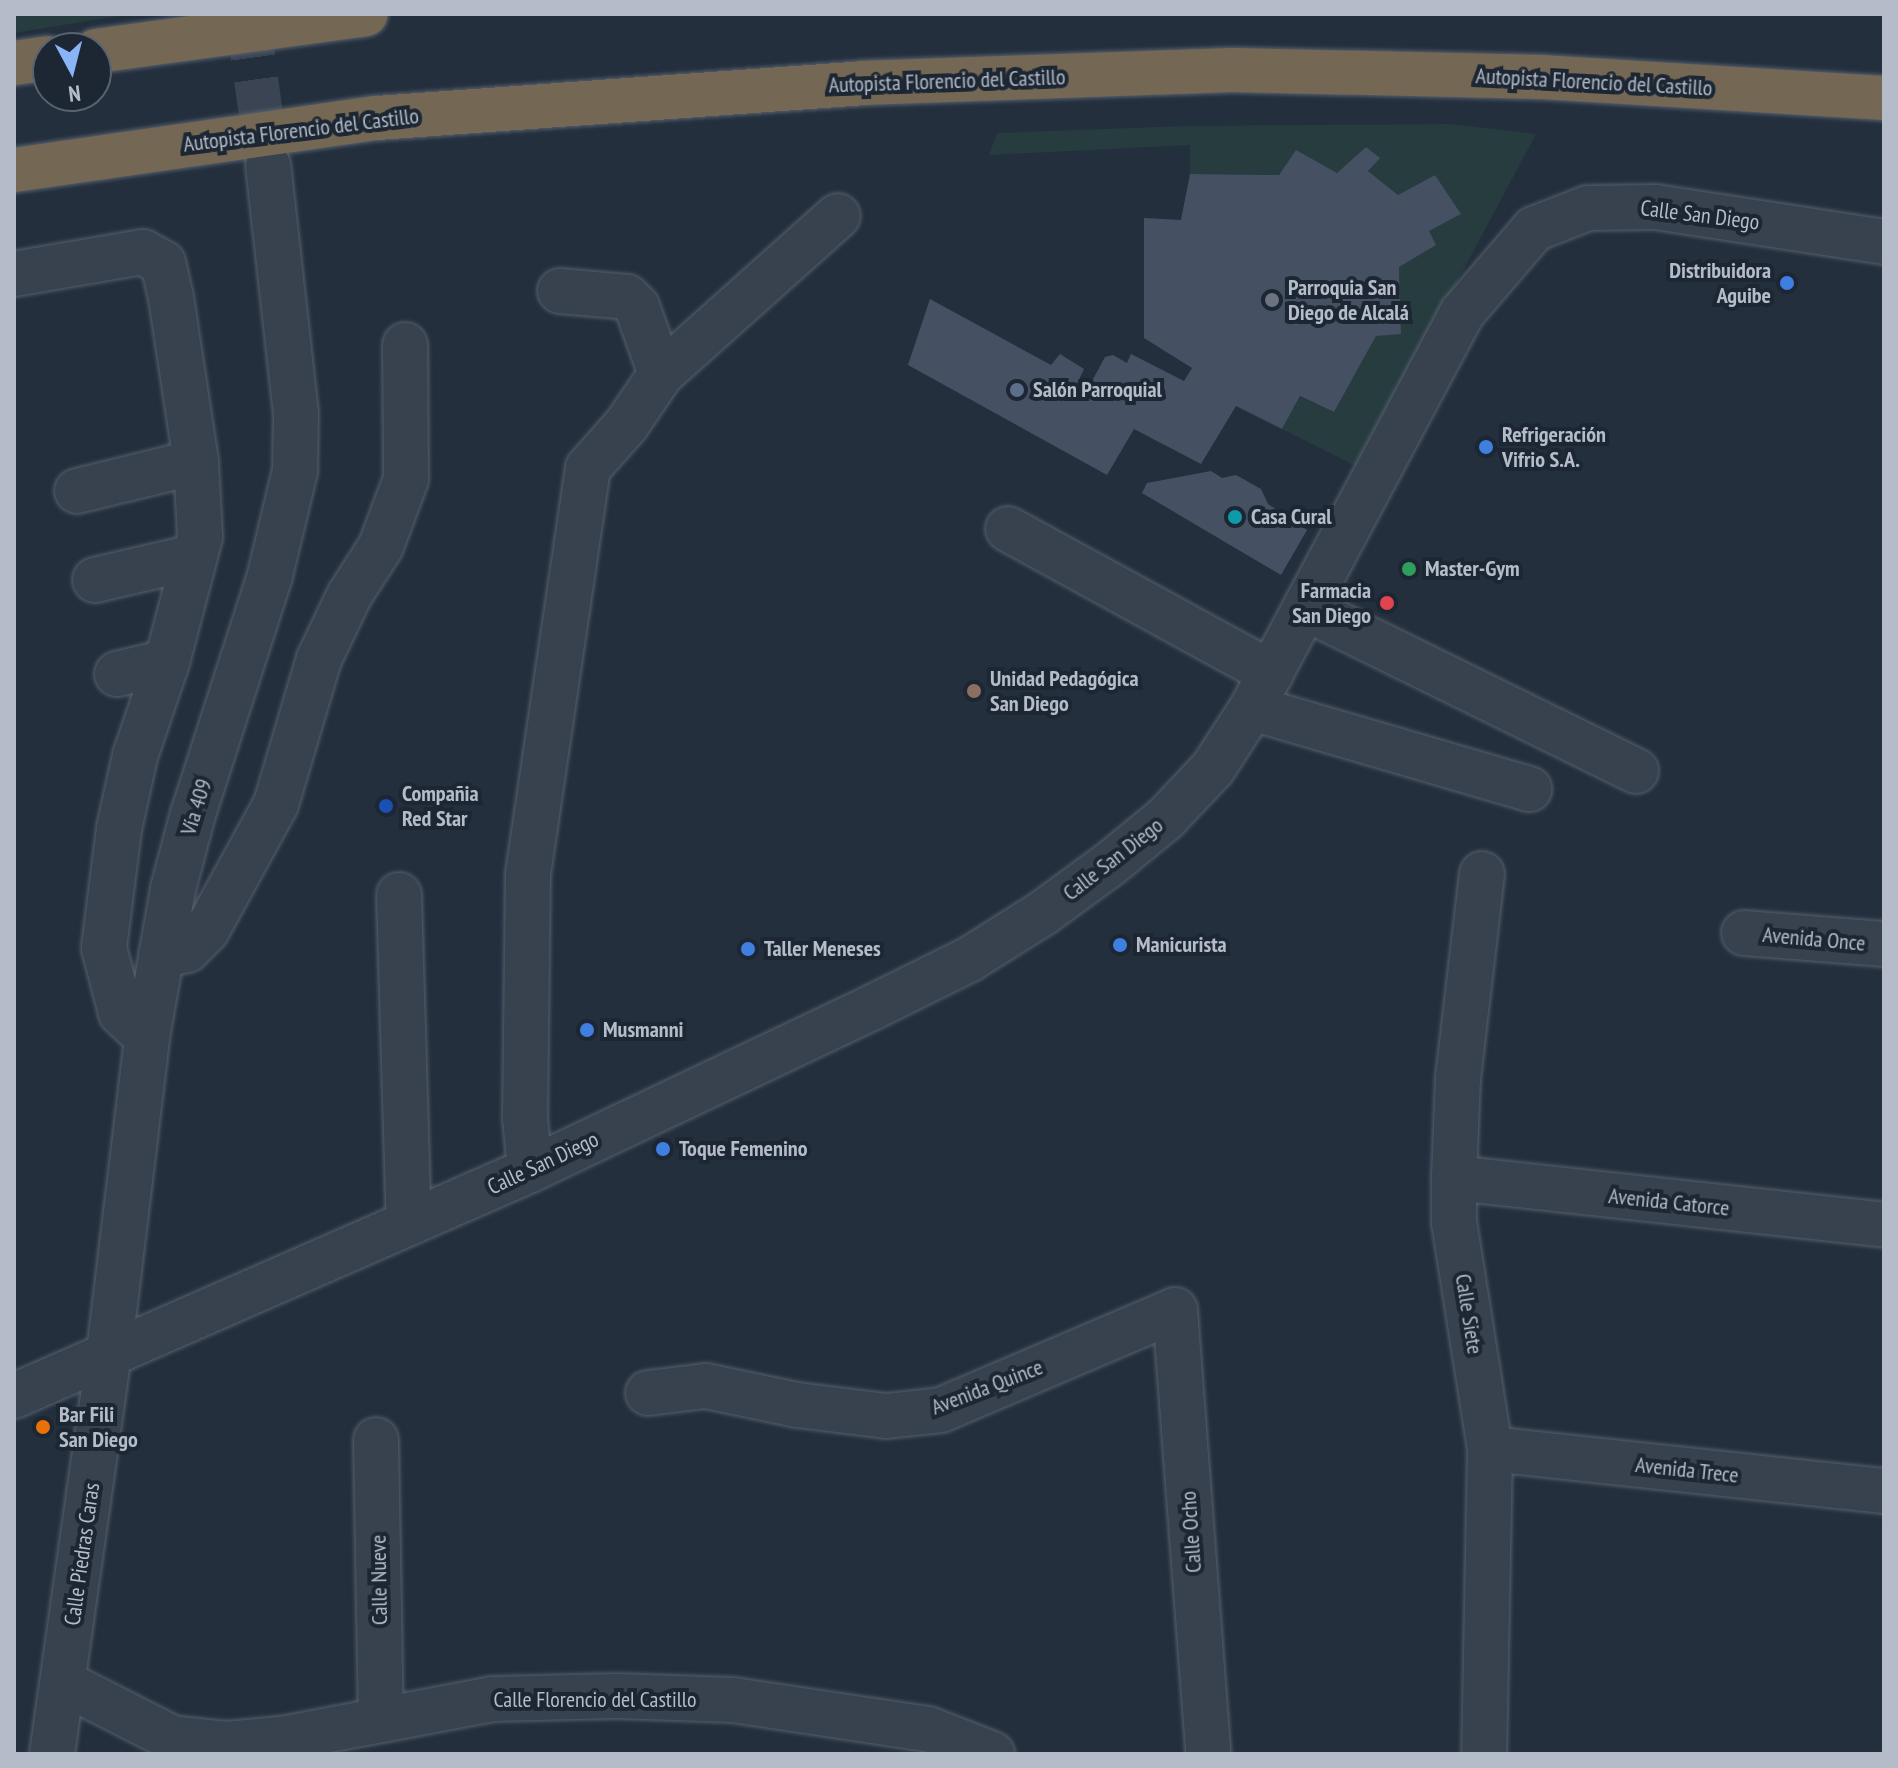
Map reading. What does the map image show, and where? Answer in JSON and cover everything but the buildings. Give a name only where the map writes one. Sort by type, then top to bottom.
[{"type":"highway","points":[[112,49],[365,14]]},
{"type":"highway","name":"Autopista Florencio del Castillo","points":[[14,170],[377,118],[877,83],[1233,70],[1541,77],[1884,98]]},
{"type":"street","name":"Vía 409","points":[[109,1353],[147,1037],[161,956],[193,814],[270,575],[295,471],[296,414],[268,166]]},
{"type":"street","name":"Calle San Diego","points":[[109,1353],[530,1170],[970,959],[1043,913],[1165,819],[1213,768],[1262,690],[1462,313],[1534,229],[1588,208],[1656,207],[1884,242]]},
{"type":"street","points":[[530,1170],[525,1118],[528,874],[588,468],[627,424],[661,374],[838,216]]},
{"type":"street","points":[[14,274],[143,252],[163,263],[196,462],[200,537],[167,662],[135,756],[119,829],[104,948],[121,1013],[147,1037]]},
{"type":"street","points":[[560,291],[627,297],[637,307],[661,374]]},
{"type":"street","points":[[161,956],[187,950],[207,930],[276,804],[319,659],[349,596],[381,546],[406,479],[405,345]]},
{"type":"street","points":[[77,491],[196,462]]},
{"type":"street","points":[[1008,529],[1262,690],[1529,789]]},
{"type":"street","points":[[95,580],[194,557]]},
{"type":"street","points":[[1305,608],[1636,771]]},
{"type":"street","points":[[117,674],[167,662]]},
{"type":"street","name":"Calle Siete","points":[[1482,874],[1458,1078],[1454,1222],[1490,1449],[1484,1754]]},
{"type":"street","points":[[399,895],[409,1223]]},
{"type":"street","name":"Avenida Once","points":[[1744,933],[1884,944]]},
{"type":"street","name":"Avenida Catorce","points":[[1454,1178],[1884,1225]]},
{"type":"street","name":"Avenida Quince","points":[[648,1393],[706,1386],[797,1405],[886,1416],[941,1410],[1175,1310]]},
{"type":"street","name":"Calle Ocho","points":[[1175,1310],[1208,1754]]},
{"type":"street","points":[[14,1396],[109,1353]]},
{"type":"street","name":"Calle Piedras Caras","points":[[52,1754],[109,1353]]},
{"type":"street","name":"Calle Nueve","points":[[376,1440],[381,1720]]},
{"type":"street","name":"Avenida Trece","points":[[1490,1449],[1884,1491]]},
{"type":"street","name":"Calle Florencio del Castillo","points":[[64,1683],[172,1738],[226,1744],[281,1739],[492,1699],[617,1696],[733,1700],[928,1729],[992,1754]]},
{"type":"green space","points":[[14,14],[131,14],[14,33]]},
{"type":"green space","points":[[1450,124],[1536,134],[1358,467],[1282,429],[1300,397],[1334,412],[1376,336],[1401,333],[1399,267],[1435,245],[1429,231],[1461,214],[1435,175],[1398,195],[1368,171],[1379,158],[1366,147],[1337,173],[1296,151],[1279,175],[1190,174],[1190,145],[989,155],[997,133],[1186,126]]},
{"type":"tunnel","points":[[247,14],[268,166]]},
{"type":"place","name":"Distribuidora Aguibe","points":[[1787,283]]},
{"type":"place","name":"Parroquia San Diego de Alcalá","points":[[1272,300]]},
{"type":"place","name":"Salón Parroquial","points":[[1017,390]]},
{"type":"place","name":"Refrigeración Vifrio S.A.","points":[[1486,447]]},
{"type":"place","name":"Casa Cural","points":[[1235,517]]},
{"type":"place","name":"Master-Gym","points":[[1409,569]]},
{"type":"place","name":"Farmacia San Diego","points":[[1387,603]]},
{"type":"place","name":"Unidad Pedagógica San Diego","points":[[974,691]]},
{"type":"place","name":"Compañia Red Star","points":[[386,806]]},
{"type":"place","name":"Manicurista","points":[[1120,945]]},
{"type":"place","name":"Taller Meneses","points":[[748,949]]},
{"type":"place","name":"Musmanni","points":[[587,1030]]},
{"type":"place","name":"Toque Femenino","points":[[663,1149]]},
{"type":"place","name":"Bar Fili San Diego","points":[[43,1427]]}]
